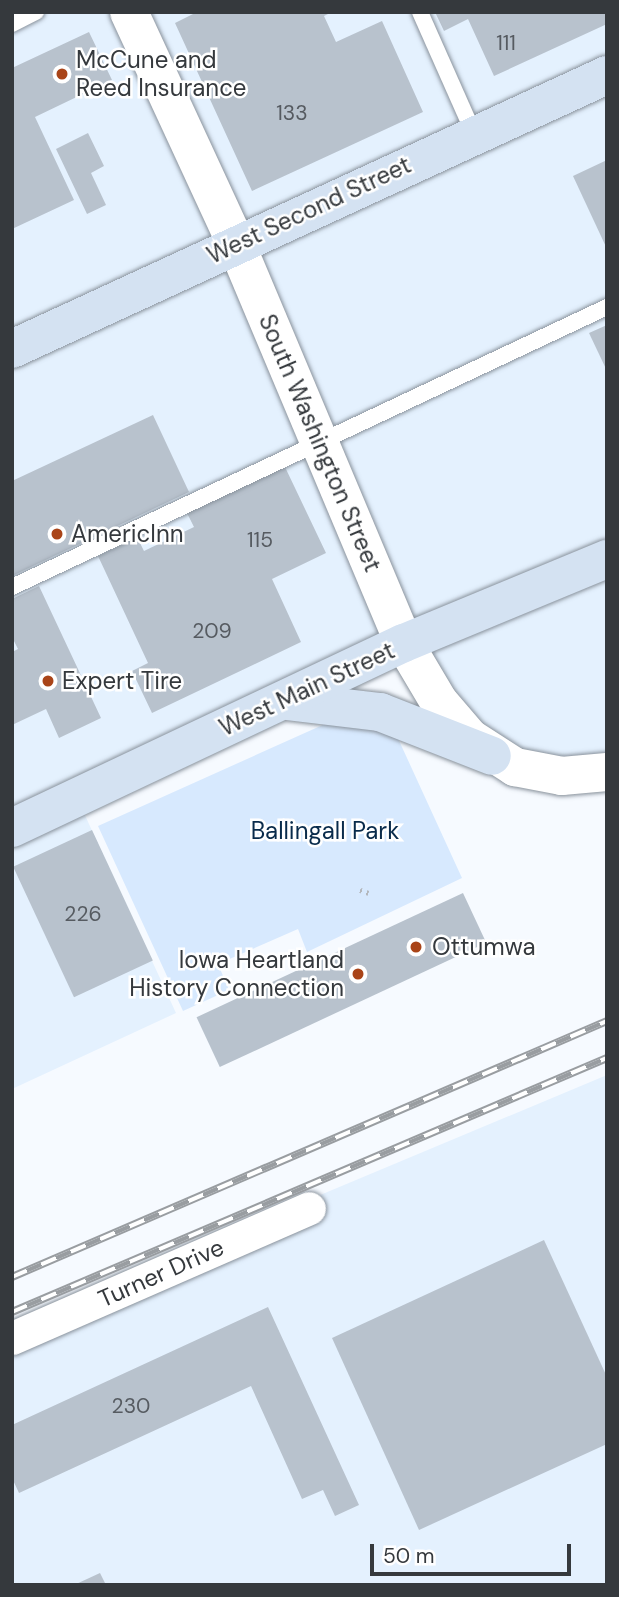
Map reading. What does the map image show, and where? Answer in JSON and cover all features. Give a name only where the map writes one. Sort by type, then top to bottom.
[{"type":"main road","name":"West Second Street","points":[[12,349],[607,75]]},
{"type":"main road","name":"West Main Street","points":[[12,828],[404,643],[607,559]]},
{"type":"main road","points":[[281,701],[380,712],[492,756]]},
{"type":"street","name":"South Washington Street","points":[[129,12],[236,244],[404,643],[450,717],[492,756]]},
{"type":"street","points":[[492,756],[535,774],[607,772]]},
{"type":"street","name":"Turner Drive","points":[[12,1338],[309,1209]]},
{"type":"lane","points":[[12,23],[36,12]]},
{"type":"lane","points":[[420,12],[474,134]]},
{"type":"lane","points":[[12,587],[607,307]]},
{"type":"path","points":[[359,890],[369,893]]},
{"type":"shaded area","points":[[12,12],[607,12],[607,772],[515,767],[404,643],[77,798],[176,1013],[12,1089]]},
{"type":"shaded area","points":[[607,1075],[607,1585],[12,1585],[12,1336],[282,1211]]},
{"type":"green space","name":"Ballingall Park","points":[[336,719],[396,734],[462,878],[307,952],[298,929],[218,964],[229,990],[183,1011],[98,826]]},
{"type":"building","points":[[197,12],[332,12],[324,16],[336,42],[382,21],[423,112],[252,191],[175,23]]},
{"type":"building","points":[[435,12],[607,12],[607,24],[494,76],[468,19],[444,31]]},
{"type":"building","points":[[89,32],[112,80],[35,117],[74,200],[12,229],[12,68]]},
{"type":"building","points":[[88,133],[104,166],[91,173],[106,205],[87,214],[56,149]]},
{"type":"building","points":[[607,160],[607,249],[573,176]]},
{"type":"building","points":[[607,325],[607,371],[589,333]]},
{"type":"building","name":"AmericInn","points":[[153,415],[189,492],[12,576],[12,481]]},
{"type":"building","points":[[285,467],[326,553],[272,579],[301,642],[152,713],[132,671],[148,663],[98,556],[137,537],[144,551],[194,527],[187,513]]},
{"type":"building","name":"Expert Tire","points":[[39,586],[101,718],[59,738],[46,709],[12,725],[12,652],[18,649],[12,637],[12,599]]},
{"type":"building","points":[[92,830],[153,961],[74,997],[13,867]]},
{"type":"building","points":[[463,893],[486,943],[220,1067],[197,1017]]},
{"type":"building","points":[[544,1240],[607,1377],[607,1444],[419,1530],[332,1338]]},
{"type":"building","points":[[268,1307],[359,1505],[335,1516],[323,1490],[302,1499],[251,1386],[19,1493],[12,1478],[12,1425]]},
{"type":"building","points":[[100,1573],[106,1585],[74,1585]]},
{"type":"railway","points":[[12,1277],[607,1021]]},
{"type":"railway","points":[[12,1312],[607,1058]]},
{"type":"place","name":"McCune and Reed Insurance","points":[[62,74]]},
{"type":"place","name":"AmericInn","points":[[57,534]]},
{"type":"place","name":"Expert Tire","points":[[48,681]]},
{"type":"place","name":"Ottumwa","points":[[416,947]]},
{"type":"place","name":"Iowa Heartland History Connection","points":[[358,974]]}]
